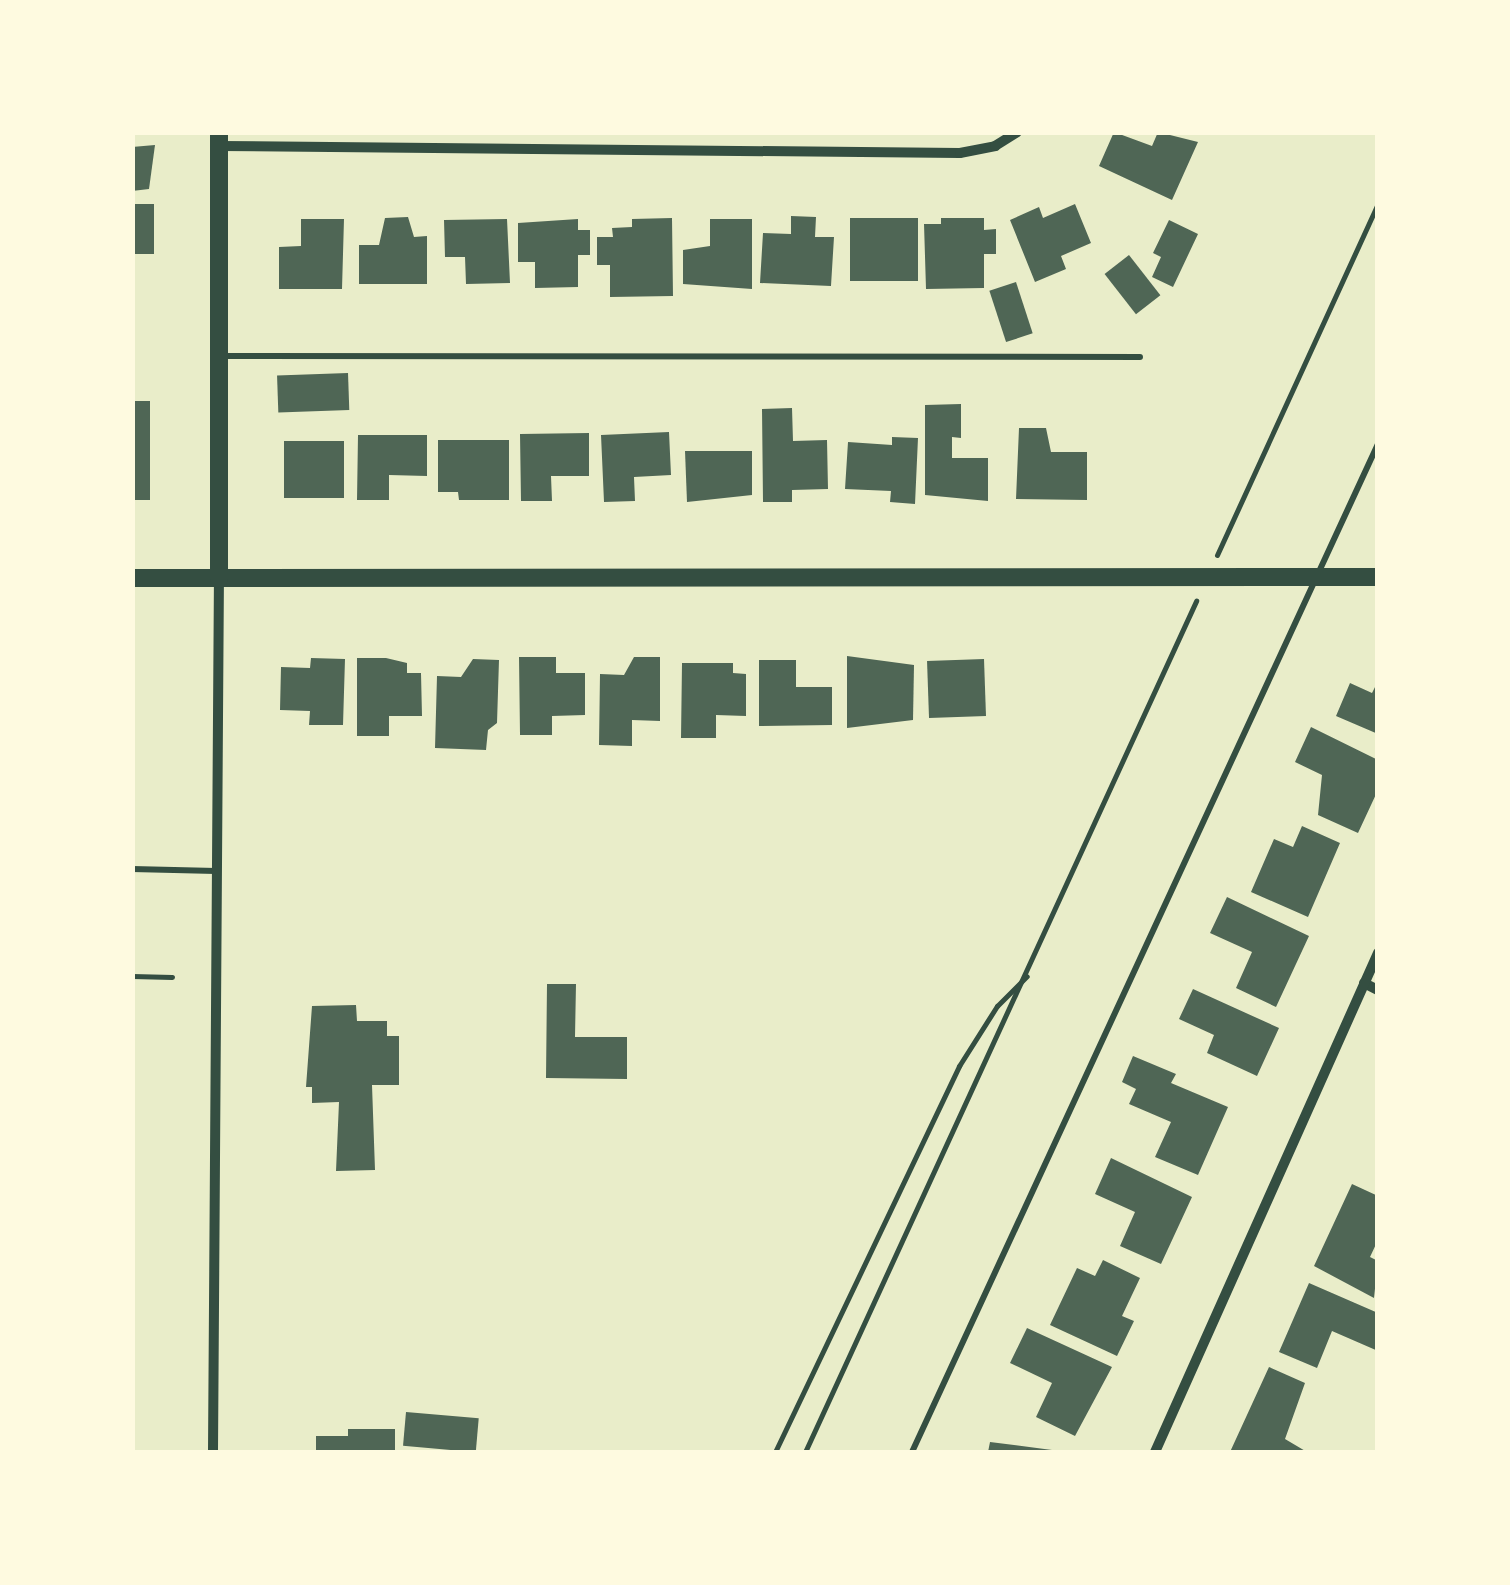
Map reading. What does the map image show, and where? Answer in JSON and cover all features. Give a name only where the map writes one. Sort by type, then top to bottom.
[{"type":"street","points":[[213,1452],[219,139],[960,153],[995,146],[1017,132]]},
{"type":"street","points":[[132,578],[1378,577]]},
{"type":"street","points":[[1154,1452],[1378,953]]},
{"type":"street","points":[[1364,983],[1378,990]]},
{"type":"lane","points":[[219,356],[1140,357]]},
{"type":"lane","points":[[912,1452],[1312,576],[1378,444]]},
{"type":"lane","points":[[132,869],[216,870]]},
{"type":"path","points":[[775,1452],[959,1066],[997,1006],[1030,973],[805,1452]]},
{"type":"path","points":[[132,976],[172,978]]},
{"type":"building","points":[[1114,132],[1152,146],[1158,132],[1198,142],[1172,200],[1099,166]]},
{"type":"building","points":[[155,145],[149,189],[132,191],[132,147]]},
{"type":"building","points":[[132,204],[154,204],[154,254],[132,254]]},
{"type":"building","points":[[1075,204],[1091,243],[1061,256],[1066,269],[1035,282],[1010,220],[1039,207],[1043,218]]},
{"type":"building","points":[[791,216],[816,217],[815,237],[834,237],[831,286],[760,283],[763,233],[791,234]]},
{"type":"building","points":[[408,217],[414,237],[427,236],[427,284],[359,284],[359,245],[379,245],[385,218]]},
{"type":"building","points":[[672,218],[673,296],[610,297],[610,265],[597,265],[597,237],[613,237],[612,228],[632,227],[632,219]]},
{"type":"building","points":[[850,218],[918,218],[918,281],[850,281]]},
{"type":"building","points":[[941,218],[984,218],[984,230],[996,229],[996,254],[984,254],[984,288],[926,289],[924,224],[941,224]]},
{"type":"building","points":[[301,219],[344,219],[342,289],[279,289],[279,247],[301,246]]},
{"type":"building","points":[[507,219],[510,283],[466,284],[465,257],[445,257],[444,220]]},
{"type":"building","points":[[578,219],[578,230],[590,230],[590,255],[578,255],[578,287],[535,288],[535,262],[518,262],[518,223]]},
{"type":"building","points":[[710,219],[752,219],[752,289],[683,284],[683,250],[710,246]]},
{"type":"building","points":[[1169,220],[1198,234],[1173,287],[1152,277],[1161,257],[1153,253]]},
{"type":"building","points":[[1129,255],[1160,295],[1136,314],[1105,274]]},
{"type":"building","points":[[1016,282],[1033,333],[1006,342],[989,291]]},
{"type":"building","points":[[348,373],[349,410],[278,412],[277,375]]},
{"type":"building","points":[[132,401],[150,401],[150,500],[132,500]]},
{"type":"building","points":[[961,404],[961,438],[952,437],[952,458],[988,458],[988,501],[925,495],[925,405]]},
{"type":"building","points":[[792,408],[793,441],[827,440],[828,489],[792,490],[792,502],[763,502],[762,409]]},
{"type":"building","points":[[1019,428],[1046,428],[1051,452],[1087,452],[1087,500],[1016,499]]},
{"type":"building","points":[[669,432],[671,475],[634,477],[635,501],[604,502],[601,435]]},
{"type":"building","points":[[589,433],[589,476],[551,476],[552,501],[521,501],[520,434]]},
{"type":"building","points":[[358,435],[427,435],[427,476],[389,475],[389,500],[357,500]]},
{"type":"building","points":[[892,437],[918,438],[915,504],[890,502],[891,491],[845,489],[848,442],[892,445]]},
{"type":"building","points":[[438,440],[509,440],[509,500],[459,500],[458,492],[438,492]]},
{"type":"building","points":[[284,441],[344,441],[344,498],[284,498]]},
{"type":"building","points":[[685,451],[752,451],[752,495],[687,502]]},
{"type":"building","points":[[847,656],[914,665],[913,720],[847,728]]},
{"type":"building","points":[[519,657],[556,657],[556,673],[585,673],[585,715],[552,716],[552,735],[520,735]]},
{"type":"building","points":[[634,657],[660,657],[660,721],[632,720],[632,746],[599,745],[600,674],[624,675]]},
{"type":"building","points":[[311,658],[345,659],[343,725],[309,725],[310,711],[280,710],[281,667],[310,668]]},
{"type":"building","points":[[357,658],[386,658],[407,663],[407,673],[421,673],[422,716],[389,716],[389,736],[357,736]]},
{"type":"building","points":[[473,659],[499,660],[497,723],[488,730],[486,750],[435,748],[437,676],[461,677]]},
{"type":"building","points":[[984,659],[986,716],[929,718],[927,661]]},
{"type":"building","points":[[759,660],[796,660],[796,687],[832,687],[832,725],[759,726]]},
{"type":"building","points":[[682,663],[733,663],[733,673],[746,674],[746,716],[716,715],[716,738],[681,738]]},
{"type":"building","points":[[1378,681],[1378,734],[1336,716],[1350,683],[1372,693]]},
{"type":"building","points":[[1311,727],[1378,760],[1378,790],[1358,833],[1318,815],[1322,775],[1295,762]]},
{"type":"building","points":[[1302,826],[1340,843],[1308,917],[1251,892],[1274,839],[1293,847]]},
{"type":"building","points":[[1227,897],[1309,936],[1276,1007],[1236,988],[1252,952],[1210,933]]},
{"type":"building","points":[[547,984],[576,984],[575,1037],[627,1037],[627,1079],[546,1078]]},
{"type":"building","points":[[1193,989],[1279,1028],[1257,1076],[1207,1053],[1214,1035],[1179,1019]]},
{"type":"building","points":[[356,1005],[357,1021],[387,1021],[387,1036],[399,1036],[399,1085],[372,1085],[375,1170],[336,1171],[339,1102],[312,1103],[312,1087],[306,1087],[312,1006]]},
{"type":"building","points":[[1133,1056],[1176,1074],[1171,1083],[1228,1107],[1198,1175],[1155,1157],[1171,1122],[1129,1104],[1136,1089],[1122,1082]]},
{"type":"building","points":[[1111,1158],[1192,1197],[1161,1264],[1120,1246],[1135,1212],[1095,1194]]},
{"type":"building","points":[[1352,1184],[1378,1196],[1378,1240],[1370,1257],[1378,1261],[1374,1298],[1314,1266]]},
{"type":"building","points":[[1103,1260],[1140,1278],[1122,1316],[1134,1321],[1117,1356],[1050,1325],[1077,1268],[1095,1276]]},
{"type":"building","points":[[1309,1283],[1378,1313],[1378,1351],[1332,1331],[1317,1368],[1279,1352]]},
{"type":"building","points":[[1027,1328],[1112,1367],[1075,1436],[1036,1417],[1052,1383],[1010,1363]]},
{"type":"building","points":[[1269,1367],[1305,1383],[1285,1439],[1307,1452],[1230,1452]]},
{"type":"building","points":[[406,1412],[479,1418],[476,1452],[403,1446]]},
{"type":"building","points":[[348,1429],[395,1429],[395,1452],[316,1452],[316,1436],[348,1436]]},
{"type":"building","points":[[990,1442],[1052,1450],[1052,1452],[988,1452]]}]
